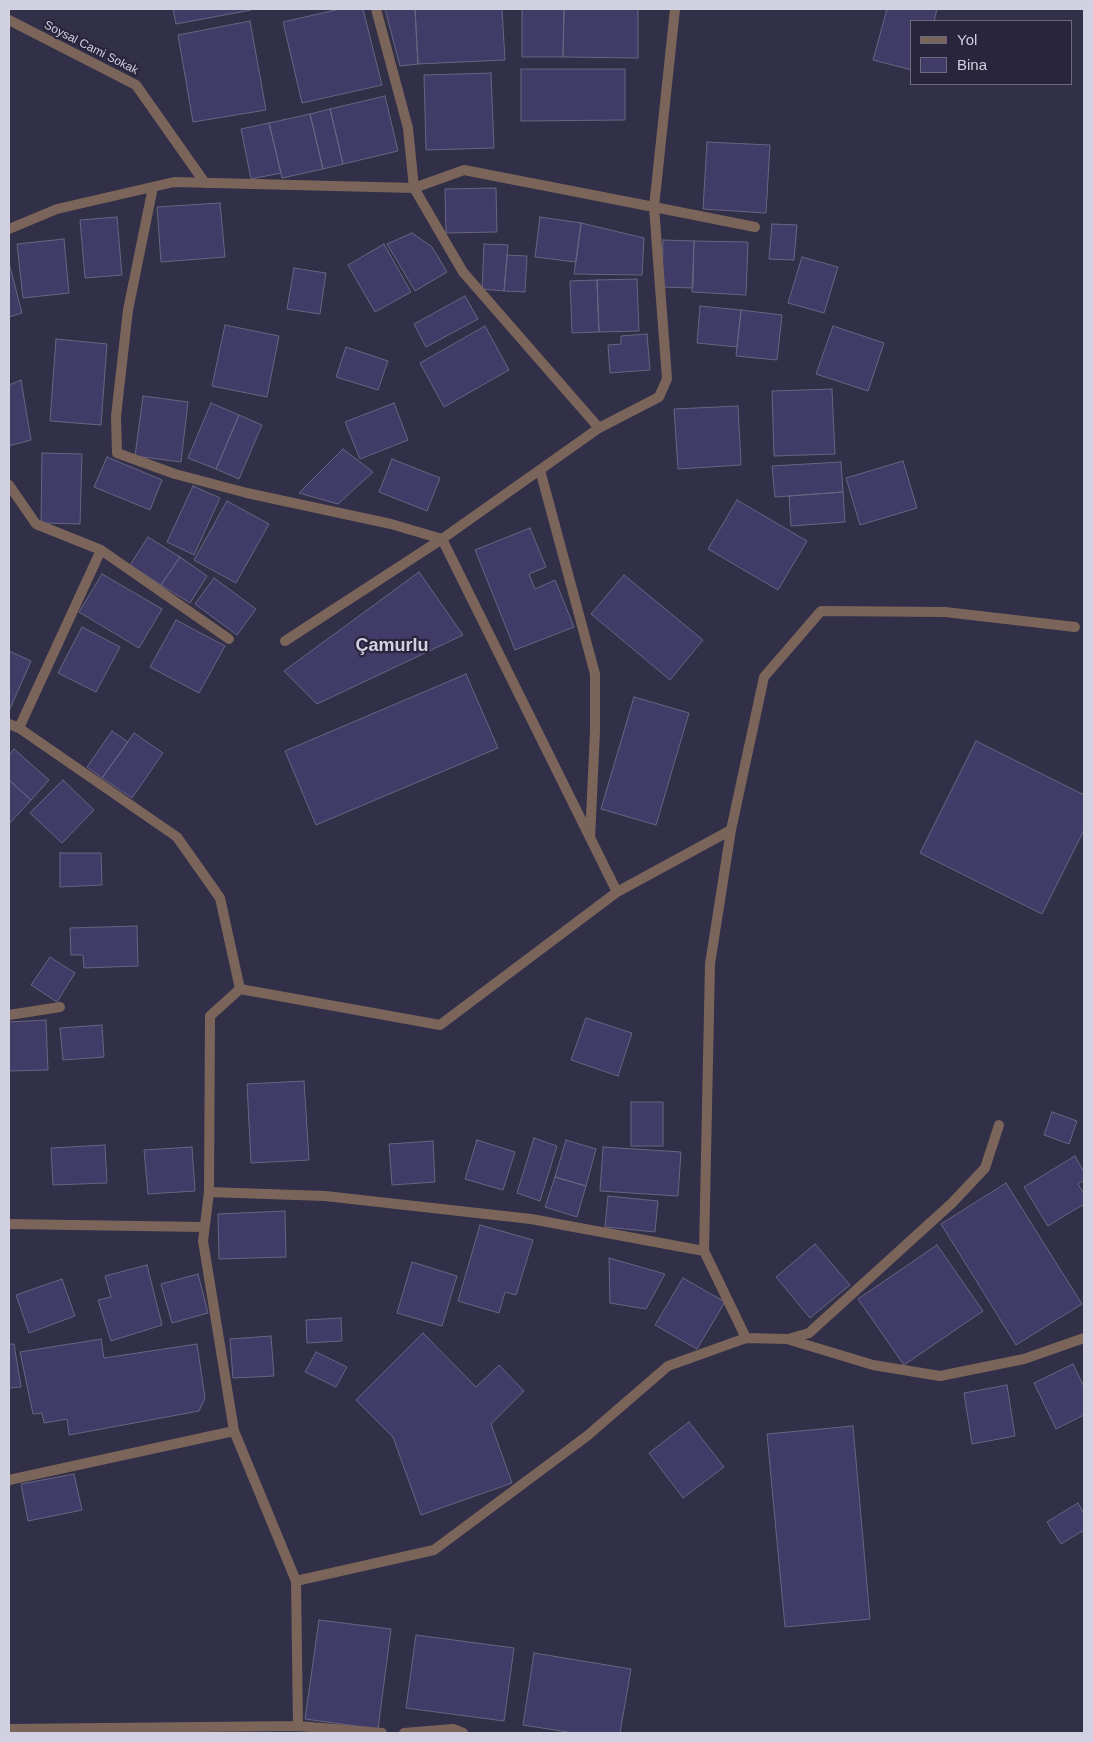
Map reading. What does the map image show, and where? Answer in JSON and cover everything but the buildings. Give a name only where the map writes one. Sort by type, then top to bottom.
[{"type":"street","points":[[376,9],[408,128],[414,188],[463,272],[599,428]]},
{"type":"street","points":[[285,641],[442,539],[599,428],[659,397],[666,379],[654,206],[676,9]]},
{"type":"street","name":"Soysal Cami Sokak","points":[[9,20],[136,85],[205,183]]},
{"type":"street","points":[[9,229],[57,209],[174,182],[414,188],[464,170],[755,227]]},
{"type":"street","points":[[153,187],[128,310],[116,416],[117,454],[175,474],[247,493],[391,524],[442,539],[617,892]]},
{"type":"street","points":[[540,470],[595,674],[595,731],[590,839]]},
{"type":"street","points":[[9,485],[36,524],[101,550],[229,639]]},
{"type":"street","points":[[19,728],[101,550]]},
{"type":"street","points":[[746,1338],[704,1250],[710,964],[732,830],[764,676],[821,611],[945,612],[1075,627]]},
{"type":"street","points":[[9,724],[19,728],[177,837],[220,898],[240,989]]},
{"type":"street","points":[[240,989],[440,1025],[617,892],[732,830]]},
{"type":"street","points":[[240,989],[210,1016],[209,1192],[203,1227],[203,1241],[234,1431],[296,1581],[298,1726]]},
{"type":"street","points":[[9,1015],[60,1007]]},
{"type":"street","points":[[787,1339],[809,1333],[952,1203],[985,1168],[999,1125]]},
{"type":"street","points":[[209,1192],[325,1196],[531,1219],[704,1250]]},
{"type":"street","points":[[9,1224],[203,1227]]},
{"type":"street","points":[[296,1581],[434,1550],[587,1436],[668,1366],[746,1338],[787,1339],[873,1365],[940,1376],[1024,1359],[1084,1338]]},
{"type":"street","points":[[9,1480],[234,1431]]},
{"type":"street","points":[[9,1729],[298,1726],[382,1733]]},
{"type":"street","points":[[404,1733],[453,1729],[463,1733]]},
{"type":"district","name":"Çamurlu","points":[[392,646]]}]
